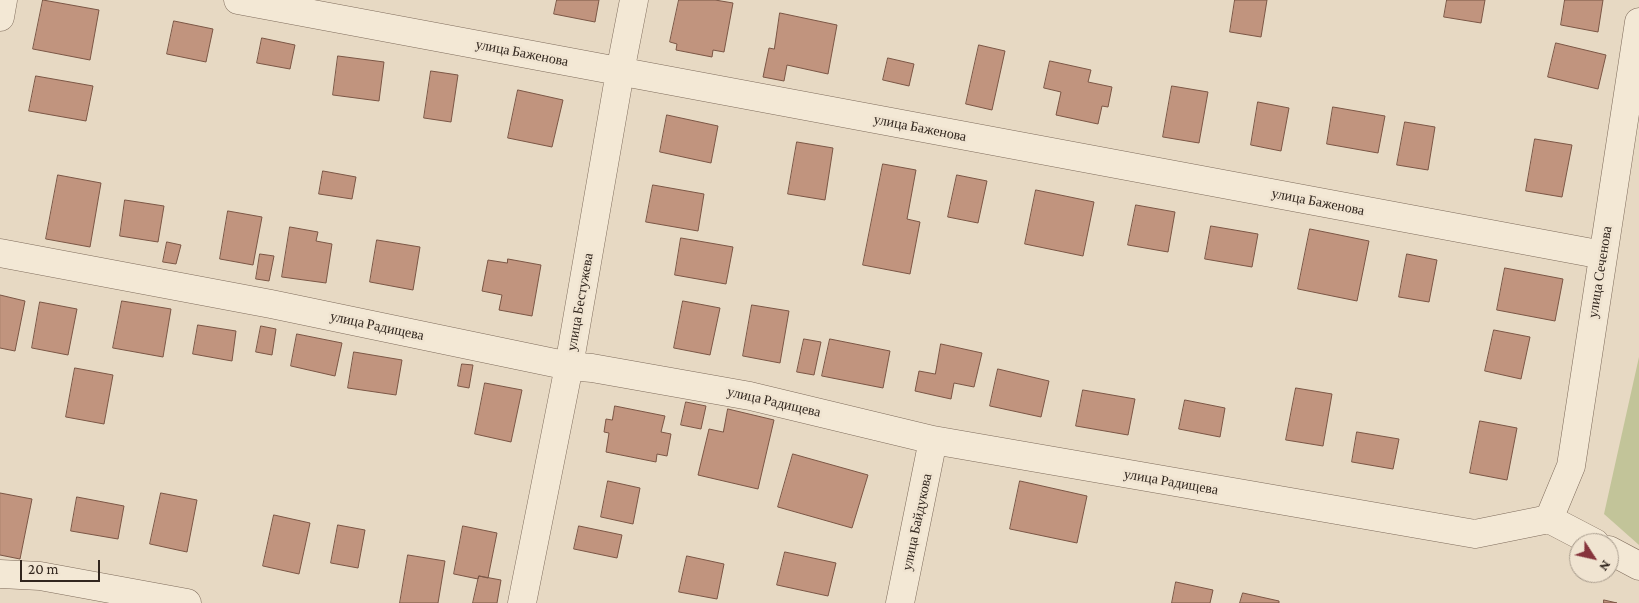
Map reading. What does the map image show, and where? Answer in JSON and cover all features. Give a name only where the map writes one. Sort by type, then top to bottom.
[{"type":"street","points":[[0,16],[3,0]]},
{"type":"street","name":"улица Баженова","points":[[238,0],[1603,254]]},
{"type":"street","name":"улица Бестужева","points":[[522,603],[569,366],[634,0]]},
{"type":"street","name":"улица Сеченова","points":[[1549,519],[1571,466],[1639,22]]},
{"type":"street","name":"улица Радищева","points":[[0,253],[271,304],[569,366],[592,368],[750,396],[933,440],[1475,534],[1549,519]]},
{"type":"street","name":"улица Байдукова","points":[[900,603],[933,440]]},
{"type":"street","points":[[1549,519],[1576,533]]},
{"type":"street","points":[[1619,555],[1639,566]]},
{"type":"street","points":[[0,574],[40,576],[187,603]]},
{"type":"green space","points":[[1639,357],[1639,545],[1604,514]]},
{"type":"building","points":[[43,0],[99,10],[90,60],[33,49]]},
{"type":"building","points":[[557,0],[599,0],[595,22],[554,14]]},
{"type":"building","points":[[679,0],[715,0],[733,3],[724,52],[713,50],[712,57],[676,50],[677,44],[670,42]]},
{"type":"building","points":[[1235,0],[1267,0],[1261,37],[1230,32]]},
{"type":"building","points":[[1447,0],[1485,0],[1481,23],[1444,17]]},
{"type":"building","points":[[1565,0],[1603,0],[1598,32],[1561,25]]},
{"type":"building","points":[[780,13],[837,25],[828,74],[787,65],[784,81],[763,77],[769,48],[774,49]]},
{"type":"building","points":[[174,21],[213,29],[206,62],[167,54]]},
{"type":"building","points":[[262,38],[295,45],[290,69],[257,63]]},
{"type":"building","points":[[1556,43],[1606,55],[1598,89],[1548,77]]},
{"type":"building","points":[[979,45],[1005,51],[992,110],[966,104]]},
{"type":"building","points":[[338,56],[384,62],[379,101],[333,95]]},
{"type":"building","points":[[888,58],[914,64],[909,86],[883,80]]},
{"type":"building","points":[[1050,61],[1091,70],[1088,82],[1112,87],[1108,107],[1102,106],[1098,124],[1056,115],[1061,92],[1044,88]]},
{"type":"building","points":[[431,71],[458,75],[451,122],[424,118]]},
{"type":"building","points":[[36,76],[93,86],[86,121],[29,111]]},
{"type":"building","points":[[1172,86],[1208,92],[1199,143],[1163,137]]},
{"type":"building","points":[[518,90],[563,100],[552,147],[508,138]]},
{"type":"building","points":[[1258,102],[1289,108],[1281,151],[1251,145]]},
{"type":"building","points":[[1333,107],[1385,116],[1378,153],[1327,144]]},
{"type":"building","points":[[667,115],[718,126],[711,163],[660,152]]},
{"type":"building","points":[[1405,122],[1435,127],[1428,170],[1397,165]]},
{"type":"building","points":[[1535,139],[1572,145],[1562,197],[1526,191]]},
{"type":"building","points":[[797,142],[833,148],[825,200],[788,194]]},
{"type":"building","points":[[883,164],[916,170],[907,219],[920,222],[910,274],[863,265]]},
{"type":"building","points":[[323,171],[356,177],[352,199],[319,194]]},
{"type":"building","points":[[58,175],[101,183],[90,247],[46,239]]},
{"type":"building","points":[[957,175],[987,181],[978,223],[948,217]]},
{"type":"building","points":[[653,185],[704,194],[698,231],[646,222]]},
{"type":"building","points":[[1036,190],[1094,202],[1083,256],[1025,244]]},
{"type":"building","points":[[125,200],[164,206],[158,242],[120,236]]},
{"type":"building","points":[[1136,205],[1175,212],[1168,252],[1128,245]]},
{"type":"building","points":[[228,211],[262,217],[253,265],[220,259]]},
{"type":"building","points":[[1211,226],[1258,234],[1252,267],[1205,259]]},
{"type":"building","points":[[290,227],[318,232],[316,241],[332,244],[326,283],[282,277]]},
{"type":"building","points":[[1310,229],[1369,241],[1357,301],[1298,289]]},
{"type":"building","points":[[681,238],[733,247],[726,284],[675,275]]},
{"type":"building","points":[[377,240],[420,247],[413,290],[370,282]]},
{"type":"building","points":[[167,242],[181,245],[176,264],[163,262]]},
{"type":"building","points":[[260,254],[274,256],[269,281],[256,279]]},
{"type":"building","points":[[1407,254],[1437,260],[1429,302],[1399,297]]},
{"type":"building","points":[[508,259],[541,265],[532,316],[499,310],[502,295],[482,291],[488,260],[507,263]]},
{"type":"building","points":[[1505,268],[1563,279],[1555,321],[1497,310]]},
{"type":"building","points":[[0,295],[25,301],[15,351],[0,348]]},
{"type":"building","points":[[122,301],[171,309],[163,357],[113,348]]},
{"type":"building","points":[[683,301],[720,308],[710,355],[674,348]]},
{"type":"building","points":[[40,302],[77,309],[68,355],[32,348]]},
{"type":"building","points":[[752,305],[789,311],[780,363],[743,356]]},
{"type":"building","points":[[198,325],[236,331],[232,361],[193,354]]},
{"type":"building","points":[[261,326],[276,329],[272,355],[256,352]]},
{"type":"building","points":[[1494,330],[1530,337],[1521,379],[1485,371]]},
{"type":"building","points":[[297,334],[342,343],[335,376],[291,366]]},
{"type":"building","points":[[804,339],[821,342],[814,375],[797,372]]},
{"type":"building","points":[[830,339],[890,351],[883,388],[822,376]]},
{"type":"building","points":[[941,344],[982,353],[974,387],[954,383],[951,399],[915,391],[919,371],[935,374]]},
{"type":"building","points":[[354,352],[402,360],[396,395],[348,388]]},
{"type":"building","points":[[462,364],[473,365],[469,388],[458,386]]},
{"type":"building","points":[[75,368],[113,375],[104,424],[66,417]]},
{"type":"building","points":[[998,369],[1049,381],[1041,417],[990,406]]},
{"type":"building","points":[[485,383],[522,390],[511,442],[475,434]]},
{"type":"building","points":[[1296,388],[1332,394],[1323,446],[1286,440]]},
{"type":"building","points":[[1083,390],[1135,399],[1128,435],[1076,426]]},
{"type":"building","points":[[1185,400],[1225,408],[1220,437],[1179,429]]},
{"type":"building","points":[[686,402],[706,406],[701,429],[681,425]]},
{"type":"building","points":[[615,406],[665,416],[661,432],[671,434],[667,456],[657,454],[656,462],[606,452],[609,433],[604,432],[606,419],[612,420]]},
{"type":"building","points":[[728,409],[774,420],[758,489],[698,475],[709,429],[723,432]]},
{"type":"building","points":[[1480,421],[1517,428],[1507,480],[1470,473]]},
{"type":"building","points":[[1357,432],[1399,439],[1393,469],[1352,462]]},
{"type":"building","points":[[793,454],[868,475],[852,528],[778,507]]},
{"type":"building","points":[[608,481],[640,488],[633,524],[601,517]]},
{"type":"building","points":[[1020,481],[1087,496],[1077,543],[1010,529]]},
{"type":"building","points":[[0,493],[32,499],[20,559],[0,555]]},
{"type":"building","points":[[161,493],[197,500],[187,552],[150,544]]},
{"type":"building","points":[[77,497],[124,506],[118,539],[71,531]]},
{"type":"building","points":[[274,515],[310,523],[299,574],[263,566]]},
{"type":"building","points":[[338,525],[365,530],[358,568],[331,563]]},
{"type":"building","points":[[463,526],[497,533],[488,578],[479,576],[478,579],[454,574]]},
{"type":"building","points":[[579,526],[622,535],[617,558],[574,549]]},
{"type":"building","points":[[785,552],[836,563],[828,596],[777,585]]},
{"type":"building","points":[[408,555],[445,561],[438,603],[400,603]]},
{"type":"building","points":[[687,556],[724,564],[717,599],[679,592]]},
{"type":"building","points":[[479,576],[501,580],[497,603],[473,603]]},
{"type":"building","points":[[1176,582],[1213,590],[1210,603],[1172,603]]},
{"type":"building","points":[[1243,593],[1279,601],[1279,603],[1240,603]]},
{"type":"building","points":[[1604,600],[1617,603],[1604,603]]}]
